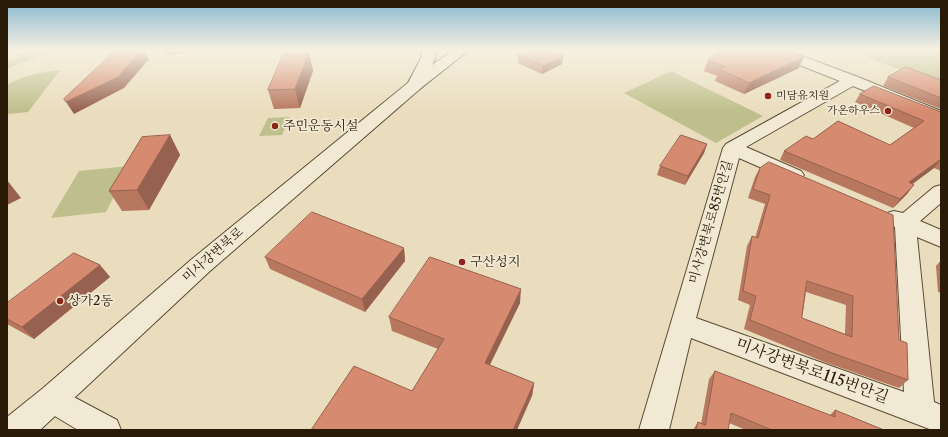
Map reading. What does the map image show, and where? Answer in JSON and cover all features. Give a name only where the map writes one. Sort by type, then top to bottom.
[{"type":"street","points":[[415,85],[423,70]]},
{"type":"street","name":"미사강변북로","points":[[16,430],[201,265],[434,70]]},
{"type":"street","points":[[828,70],[941,117]]},
{"type":"street","name":"미사강변북로85번안길","points":[[654,430],[682,324],[732,148],[853,80]]},
{"type":"street","points":[[732,148],[811,182]]},
{"type":"street","points":[[905,223],[941,192]]},
{"type":"street","points":[[876,210],[941,238]]},
{"type":"street","points":[[905,223],[931,415]]},
{"type":"street","name":"미사강변북로115번안길","points":[[682,324],[931,415]]},
{"type":"street","points":[[53,398],[106,430]]},
{"type":"green space","points":[[60,70],[28,112],[9,114],[7,112],[7,85],[33,74]]},
{"type":"green space","points":[[901,70],[941,70],[941,86]]},
{"type":"green space","points":[[671,71],[763,116],[716,143],[624,93]]},
{"type":"green space","name":"주민운동시설","points":[[290,117],[282,135],[259,136],[268,118]]},
{"type":"green space","points":[[129,166],[106,212],[51,218],[79,171]]},
{"type":"building","points":[[94,70],[124,70],[118,77],[66,102],[64,99]]},
{"type":"building","points":[[276,70],[302,70],[295,89],[268,90]]},
{"type":"building","points":[[722,70],[776,70],[749,83]]},
{"type":"building","points":[[900,70],[915,70],[941,80],[941,98],[888,77]]},
{"type":"building","points":[[874,86],[941,112],[941,159],[909,182],[914,185],[900,199],[784,151],[806,136],[813,139],[838,121],[890,145],[924,121],[860,94]]},
{"type":"building","points":[[170,135],[137,190],[109,191],[142,137]]},
{"type":"building","points":[[681,135],[707,144],[688,176],[660,166]]},
{"type":"building","points":[[769,162],[893,215],[899,340],[907,343],[908,380],[832,353],[750,320],[756,296],[743,291],[752,236],[758,238],[770,195],[753,189],[760,168]],"holes":[[[807,281],[853,296],[852,337],[802,318]]]},
{"type":"building","points":[[312,212],[404,248],[362,299],[265,257]]},
{"type":"building","points":[[74,253],[100,265],[22,327],[7,319],[7,303]]},
{"type":"building","points":[[430,257],[521,289],[485,363],[534,383],[513,430],[311,430],[354,366],[412,391],[444,339],[389,317]]},
{"type":"building","points":[[715,371],[835,417],[835,410],[884,430],[772,430],[731,413],[728,430],[696,430],[698,422],[705,425]]},
{"type":"place","name":"미담유치원","points":[[768,96]]},
{"type":"place","name":"가온하우스","points":[[888,111]]},
{"type":"place","name":"주민운동시설","points":[[275,126]]},
{"type":"place","name":"구산성지","points":[[462,262]]},
{"type":"place","name":"상가2동","points":[[60,301]]}]
